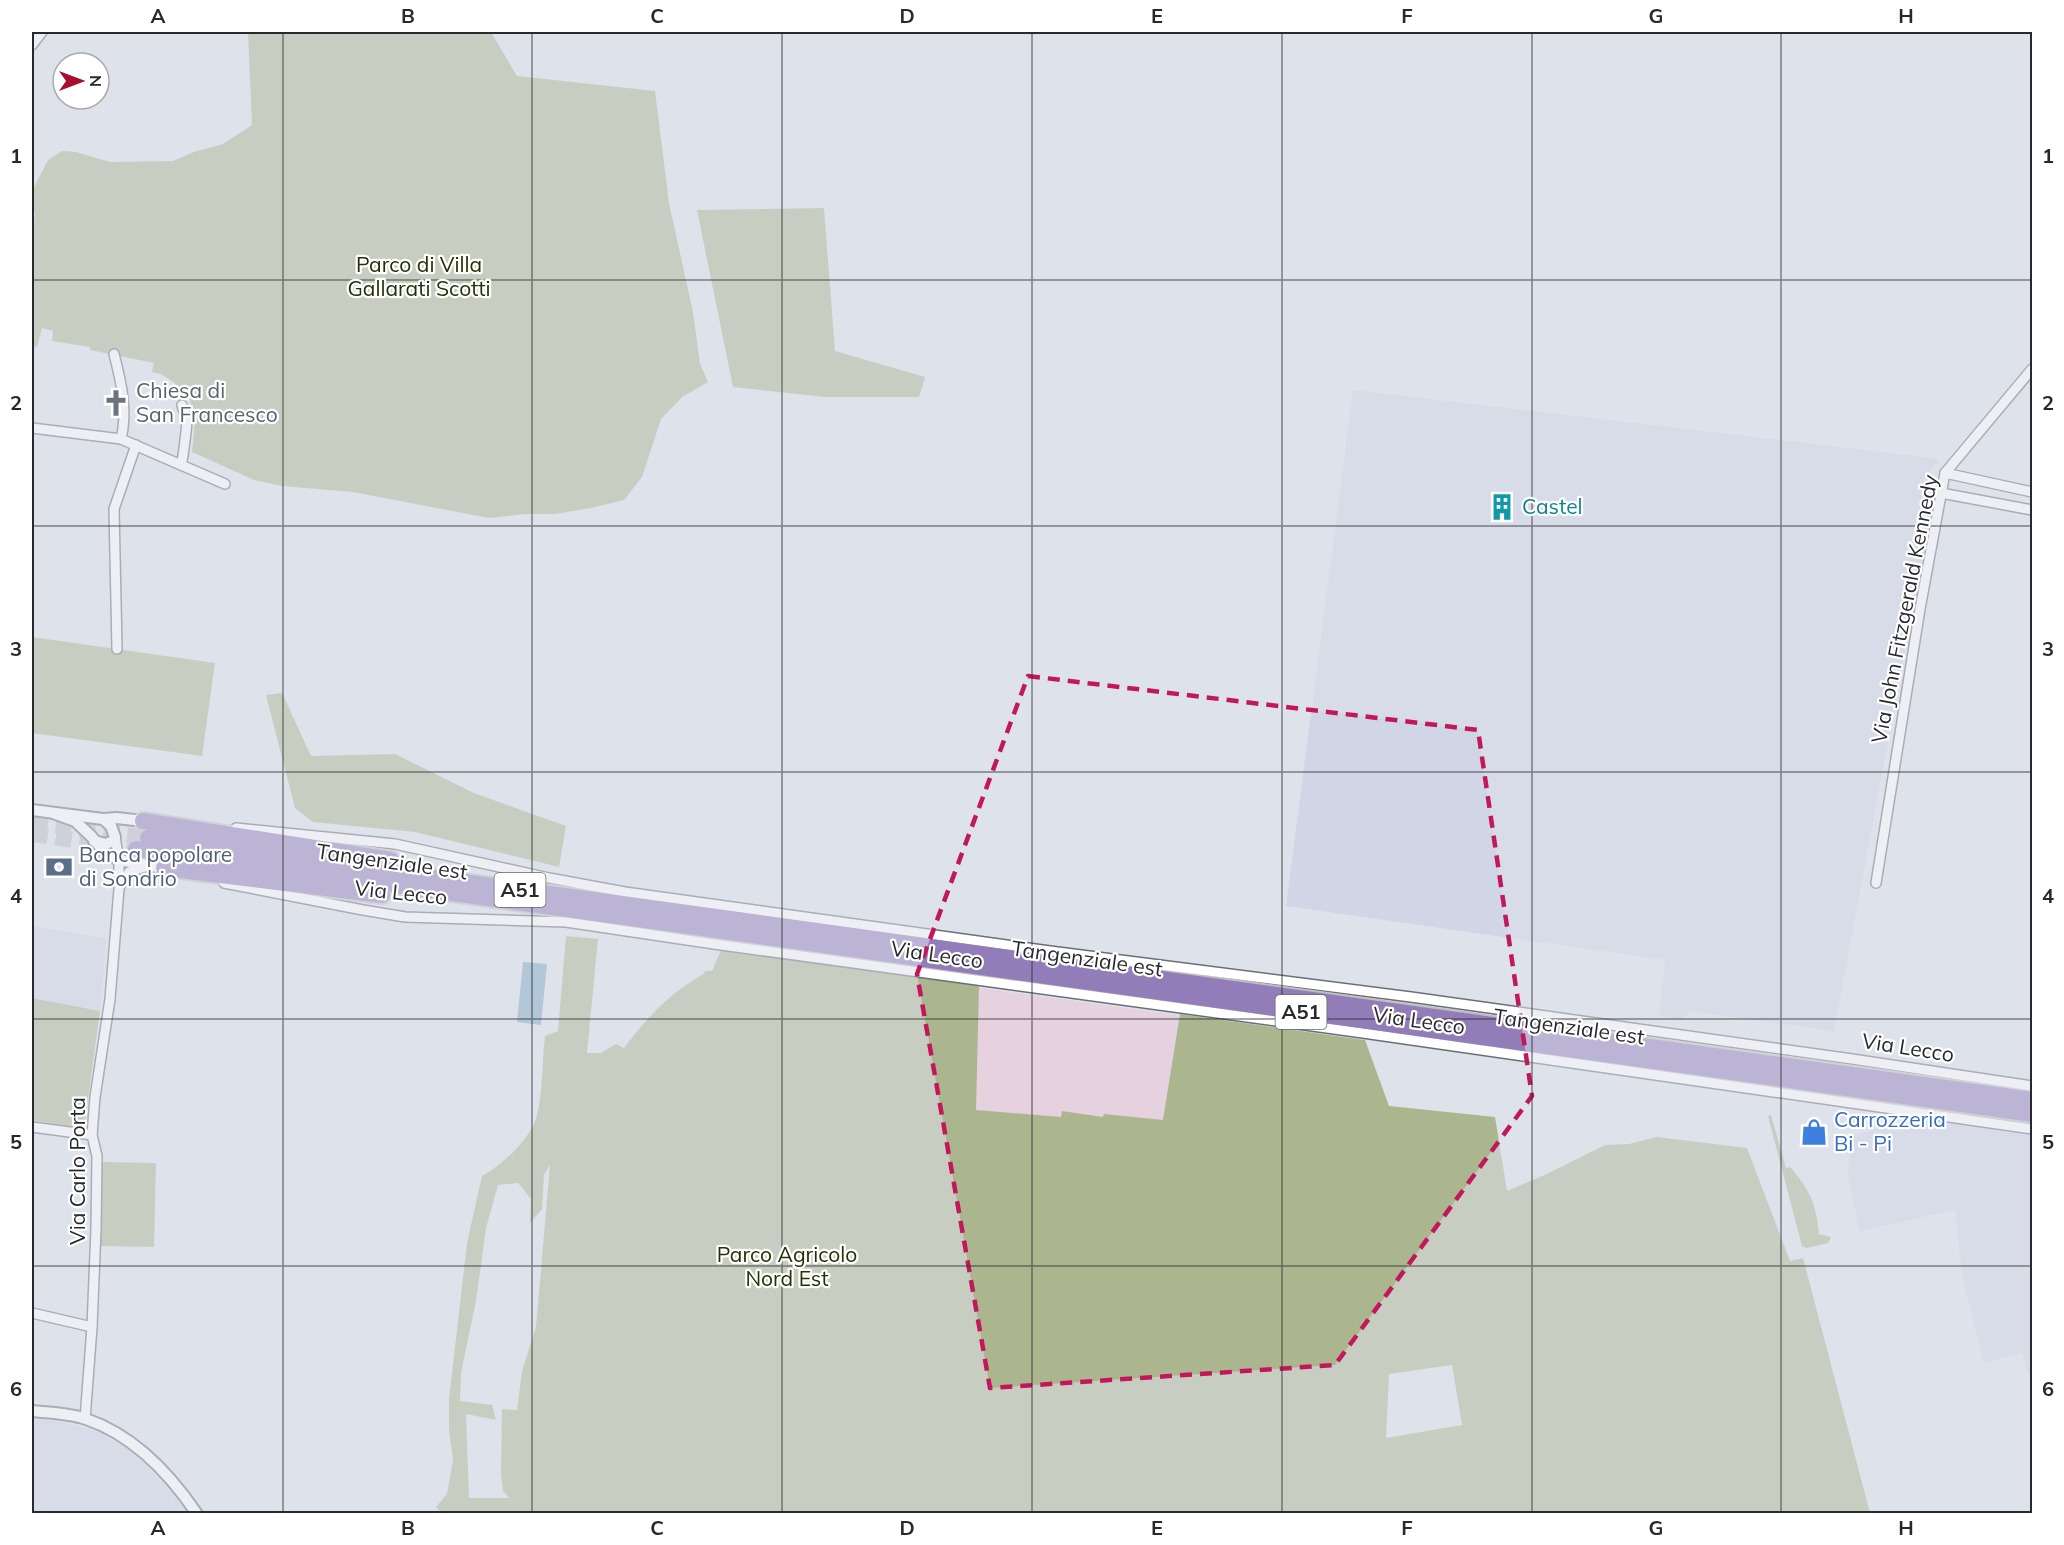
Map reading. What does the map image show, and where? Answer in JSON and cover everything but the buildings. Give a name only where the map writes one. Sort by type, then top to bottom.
[{"type":"highway","name":"Tangenziale est","points":[[142,836],[501,893],[2032,1114]]},
{"type":"highway","points":[[142,836],[419,865],[501,893]]},
{"type":"highway","points":[[157,867],[429,900],[501,893]]},
{"type":"highway","name":"Tangenziale est","points":[[501,893],[2032,1100]]},
{"type":"street","points":[[32,45],[42,32]]},
{"type":"street","points":[[114,354],[123,388],[123,423],[120,439]]},
{"type":"street","name":"Via John Fitzgerald Kennedy","points":[[1876,883],[1918,620],[1945,473],[2032,369]]},
{"type":"street","points":[[182,405],[187,421],[182,465]]},
{"type":"street","points":[[32,428],[120,439],[225,484]]},
{"type":"street","points":[[117,649],[114,508],[136,446]]},
{"type":"street","points":[[1945,473],[2032,492]]},
{"type":"street","points":[[1941,494],[2032,510]]},
{"type":"street","name":"Via Lecco","points":[[32,810],[103,819],[117,818],[142,836],[264,830],[395,844],[549,878],[625,892],[1050,951],[1411,997],[2032,1086]]},
{"type":"street","name":"Via Lecco","points":[[53,813],[75,821],[104,852],[119,860],[228,884],[405,917],[566,922],[725,946],[1765,1089],[2032,1129]]},
{"type":"street","points":[[103,819],[111,826],[115,837],[106,844],[93,839],[92,829],[103,819]]},
{"type":"street","name":"Via Carlo Porta","points":[[85,1419],[92,1327],[97,1156],[92,1135],[95,1097],[110,999],[119,888],[119,860],[115,837]]},
{"type":"street","name":"Via Carlo Porta","points":[[104,852],[114,869],[119,888]]},
{"type":"street","points":[[119,888],[129,872],[157,867]]},
{"type":"street","points":[[32,1127],[92,1135]]},
{"type":"street","points":[[32,1313],[92,1327]]},
{"type":"street","points":[[32,1411],[85,1419],[124,1438],[147,1455],[175,1485],[197,1514]]},
{"type":"highlighted area","points":[[1028,676],[1478,730],[1532,1096],[1335,1365],[990,1388],[917,974]]},
{"type":"shaded area","points":[[1353,390],[1933,458],[1940,461],[1929,475],[1924,498],[1929,521],[1834,1031],[1690,1011],[1682,1020],[1659,1016],[1665,960],[1286,906]]},
{"type":"shaded area","points":[[32,926],[107,938],[100,1011],[32,998]]},
{"type":"shaded area","points":[[892,976],[1176,1015],[1192,1030],[1165,1124],[900,1121]]},
{"type":"shaded area","points":[[1909,1120],[1947,1123],[2032,1136],[2032,1372],[2028,1373],[2022,1353],[1984,1363],[1962,1275],[1955,1210],[1860,1231],[1848,1177],[1851,1136]]},
{"type":"shaded area","points":[[32,1419],[62,1422],[95,1431],[121,1445],[135,1454],[191,1513],[32,1514]]},
{"type":"green space","name":"Parco di Villa Gallarati Scotti","points":[[248,32],[491,32],[517,76],[655,91],[669,203],[693,312],[700,364],[708,382],[682,397],[661,419],[642,477],[624,500],[555,514],[525,514],[489,518],[353,492],[282,486],[254,480],[192,452],[195,421],[189,396],[172,381],[161,374],[152,372],[154,363],[90,350],[90,347],[52,341],[53,331],[42,328],[37,347],[32,346],[34,337],[32,337],[32,246],[35,212],[32,211],[32,191],[48,160],[62,151],[76,152],[110,162],[173,161],[223,144],[252,125]]},
{"type":"green space","points":[[824,208],[835,351],[925,377],[919,397],[825,397],[733,387],[697,210]]},
{"type":"green space","points":[[32,637],[215,663],[202,756],[32,733]]},
{"type":"green space","points":[[282,693],[311,756],[395,754],[474,793],[566,826],[559,867],[415,832],[313,822],[295,808],[266,695]]},
{"type":"green space","name":"Parco Agricolo Nord Est","points":[[566,936],[598,939],[587,1053],[601,1053],[616,1044],[624,1048],[651,1015],[670,997],[705,973],[704,971],[712,971],[721,950],[979,986],[976,1110],[1061,1117],[1062,1111],[1103,1117],[1104,1114],[1163,1120],[1180,1014],[1365,1040],[1389,1106],[1495,1117],[1507,1191],[1605,1145],[1629,1144],[1657,1137],[1747,1148],[1790,1261],[1803,1258],[1870,1513],[442,1513],[436,1507],[447,1494],[453,1460],[449,1430],[449,1399],[467,1243],[482,1176],[515,1150],[534,1124],[540,1096],[545,1036],[558,1031]],"holes":[[[550,1165],[536,1327],[522,1371],[517,1410],[502,1409],[501,1474],[503,1491],[509,1498],[469,1498],[466,1414],[496,1420],[492,1405],[460,1401],[461,1373],[476,1301],[486,1228],[498,1185],[518,1183],[531,1199],[530,1223],[542,1209],[544,1175]],[[1452,1365],[1462,1425],[1386,1438],[1389,1374]]]},
{"type":"green space","points":[[32,998],[100,1011],[85,1121],[72,1127],[32,1120]]},
{"type":"green space","points":[[1771,1115],[1786,1168],[1790,1167],[1807,1190],[1814,1205],[1819,1234],[1831,1237],[1828,1243],[1807,1248],[1802,1246],[1768,1116]]},
{"type":"green space","points":[[101,1162],[156,1163],[154,1247],[101,1246]]},
{"type":"water","points":[[523,962],[547,964],[541,1025],[517,1022]]},
{"type":"tunnel","points":[[32,822],[148,838]]},
{"type":"tunnel","points":[[32,834],[136,849]]},
{"type":"place","name":"Chiesa di San Francesco","points":[[116,403]]},
{"type":"place","name":"Castel","points":[[1502,507]]},
{"type":"place","name":"Banca popolare di Sondrio","points":[[59,867]]},
{"type":"place","name":"Carrozzeria Bi - Pi","points":[[1814,1132]]}]
